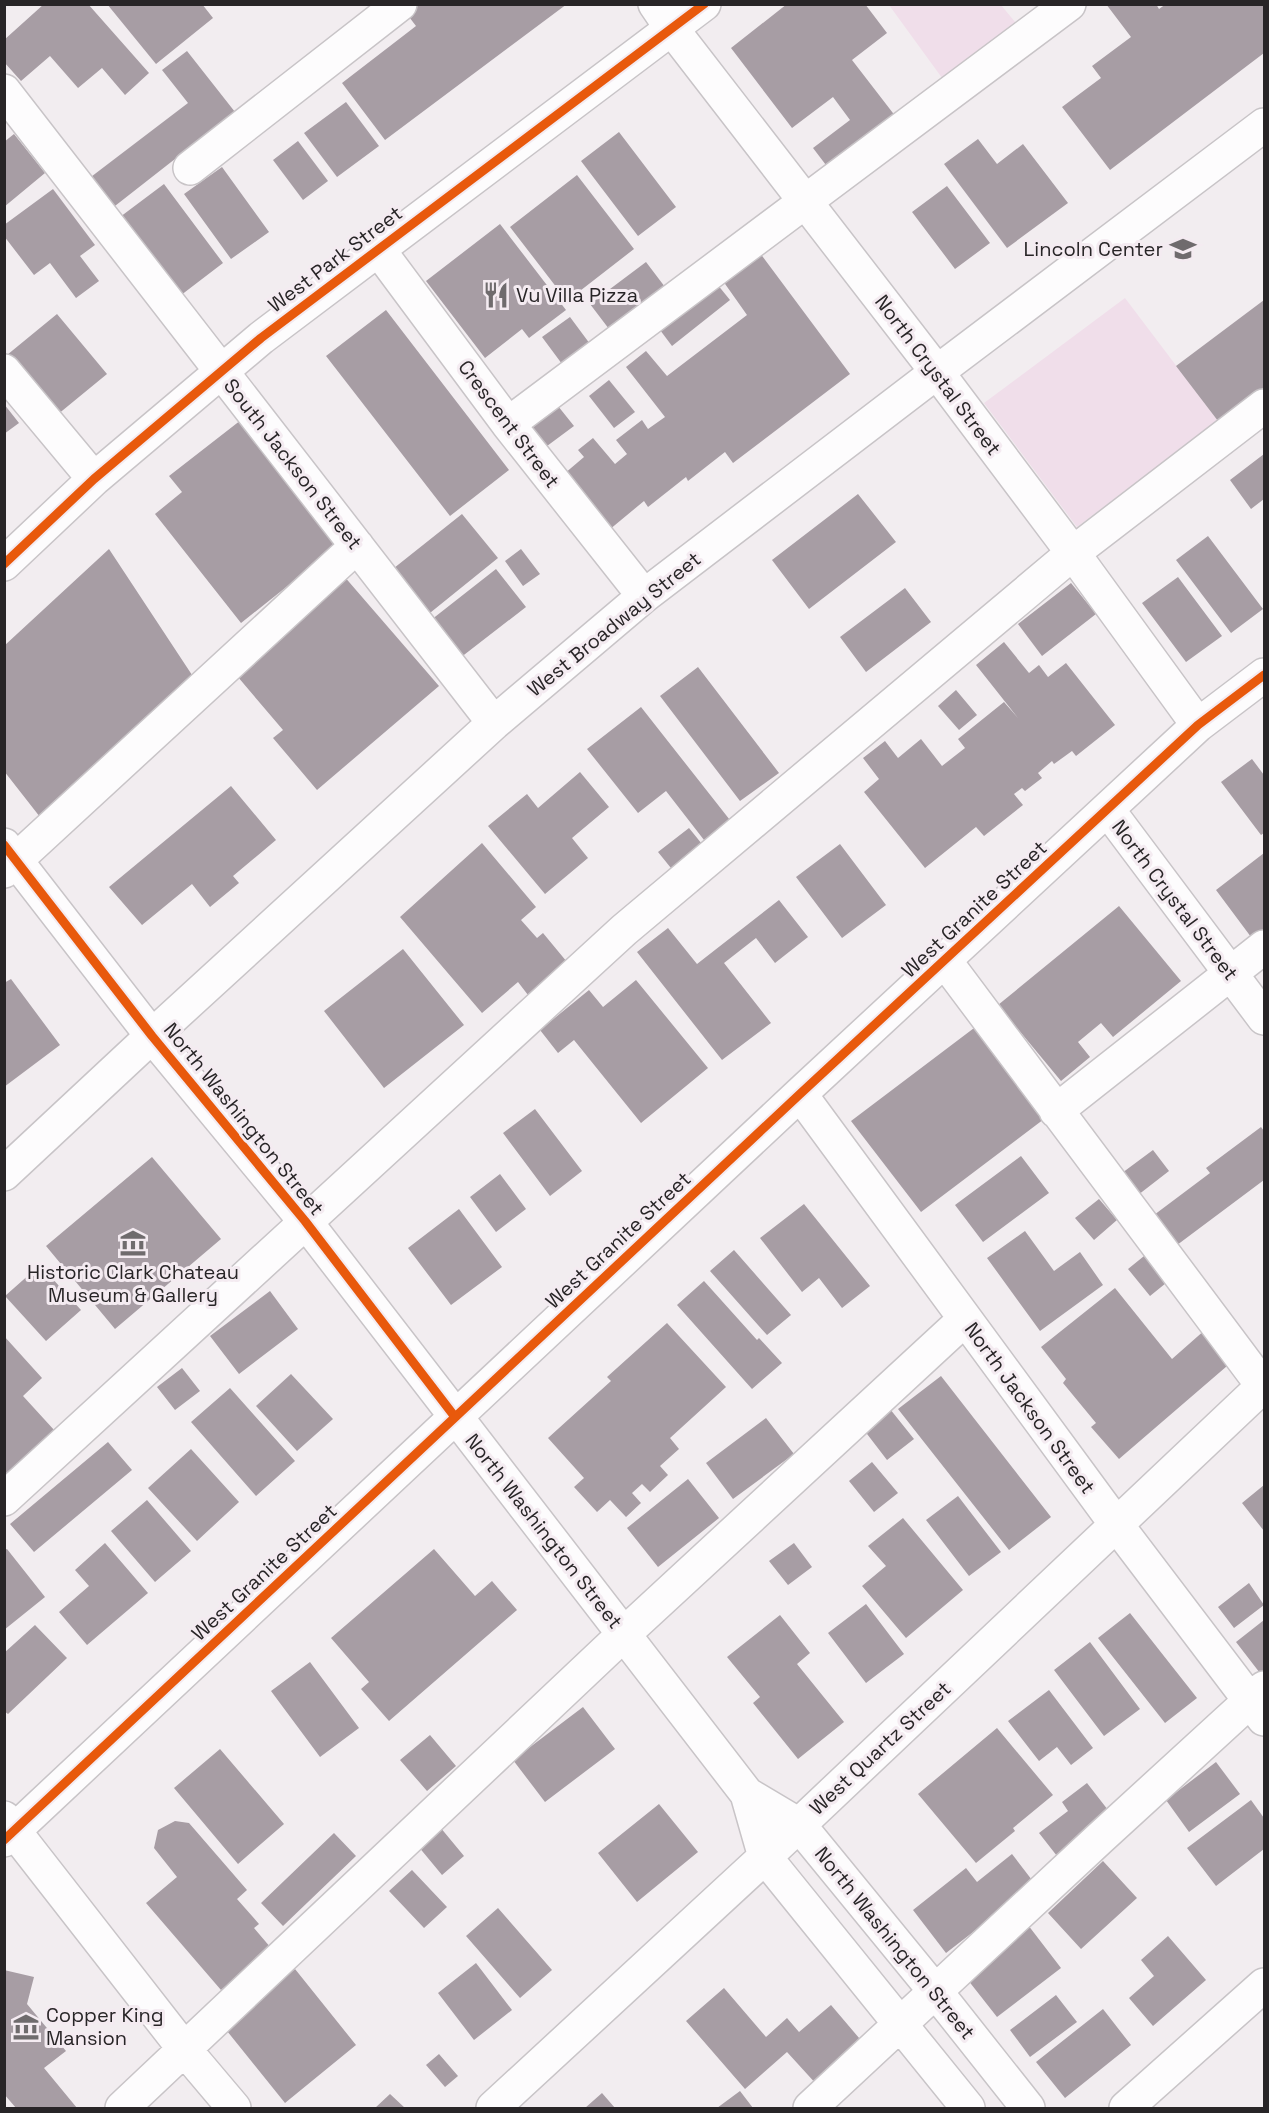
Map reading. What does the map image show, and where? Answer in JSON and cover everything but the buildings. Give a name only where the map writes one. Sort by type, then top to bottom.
[{"type":"street","points":[[190,168],[400,4]]},
{"type":"street","name":"West Park Street","points":[[4,564],[94,479],[261,338],[378,249],[664,17],[704,4]]},
{"type":"street","points":[[508,424],[1069,4]]},
{"type":"street","name":"North Crystal Street","points":[[664,17],[937,372],[1073,553],[1198,726]]},
{"type":"street","name":"South Jackson Street","points":[[4,91],[494,723]]},
{"type":"street","name":"West Broadway Street","points":[[4,1174],[494,723],[644,597],[1264,125]]},
{"type":"street","name":"Crescent Street","points":[[378,249],[508,424],[644,597]]},
{"type":"street","points":[[4,371],[94,479]]},
{"type":"street","points":[[4,1499],[624,930],[1073,553],[1264,406]]},
{"type":"street","points":[[9,859],[357,546]]},
{"type":"street","name":"West Granite Street","points":[[8,1829],[1198,726],[1264,675]]},
{"type":"street","name":"North Crystal Street","points":[[1108,810],[1264,1018]]},
{"type":"street","name":"North Washington Street","points":[[9,859],[305,1221],[747,1794],[798,1825],[935,1991],[1028,2109]]},
{"type":"street","points":[[1056,1111],[1264,947]]},
{"type":"street","points":[[945,961],[1264,1385]]},
{"type":"street","name":"North Jackson Street","points":[[800,1094],[1116,1524],[1260,1702]]},
{"type":"street","points":[[122,2109],[624,1634],[965,1319]]},
{"type":"street","name":"West Quartz Street","points":[[493,2109],[765,1857],[1264,1385]]},
{"type":"street","points":[[810,2109],[899,2023],[1260,1702]]},
{"type":"street","name":"North Washington Street","points":[[747,1794],[765,1857],[968,2109]]},
{"type":"street","points":[[8,1829],[234,2109]]},
{"type":"street","points":[[1126,2109],[1264,1984]]},
{"type":"shaded area","points":[[889,5],[1001,5],[1020,28],[945,82]]},
{"type":"shaded area","points":[[1125,298],[1218,421],[1077,527],[984,403]]},
{"type":"cycle path","points":[[4,564],[94,479],[261,338],[704,4]]},
{"type":"cycle path","points":[[4,1840],[800,1094],[1198,725],[1264,675]]},
{"type":"cycle path","points":[[4,845],[152,1036],[305,1221],[455,1417]]},
{"type":"place","name":"Lincoln Center","points":[[1183,249]]},
{"type":"place","name":"Vu Villa Pizza","points":[[496,295]]},
{"type":"place","name":"Historic Clark Chateau Museum & Gallery","points":[[133,1243]]},
{"type":"place","name":"Copper King Mansion","points":[[26,2027]]}]
